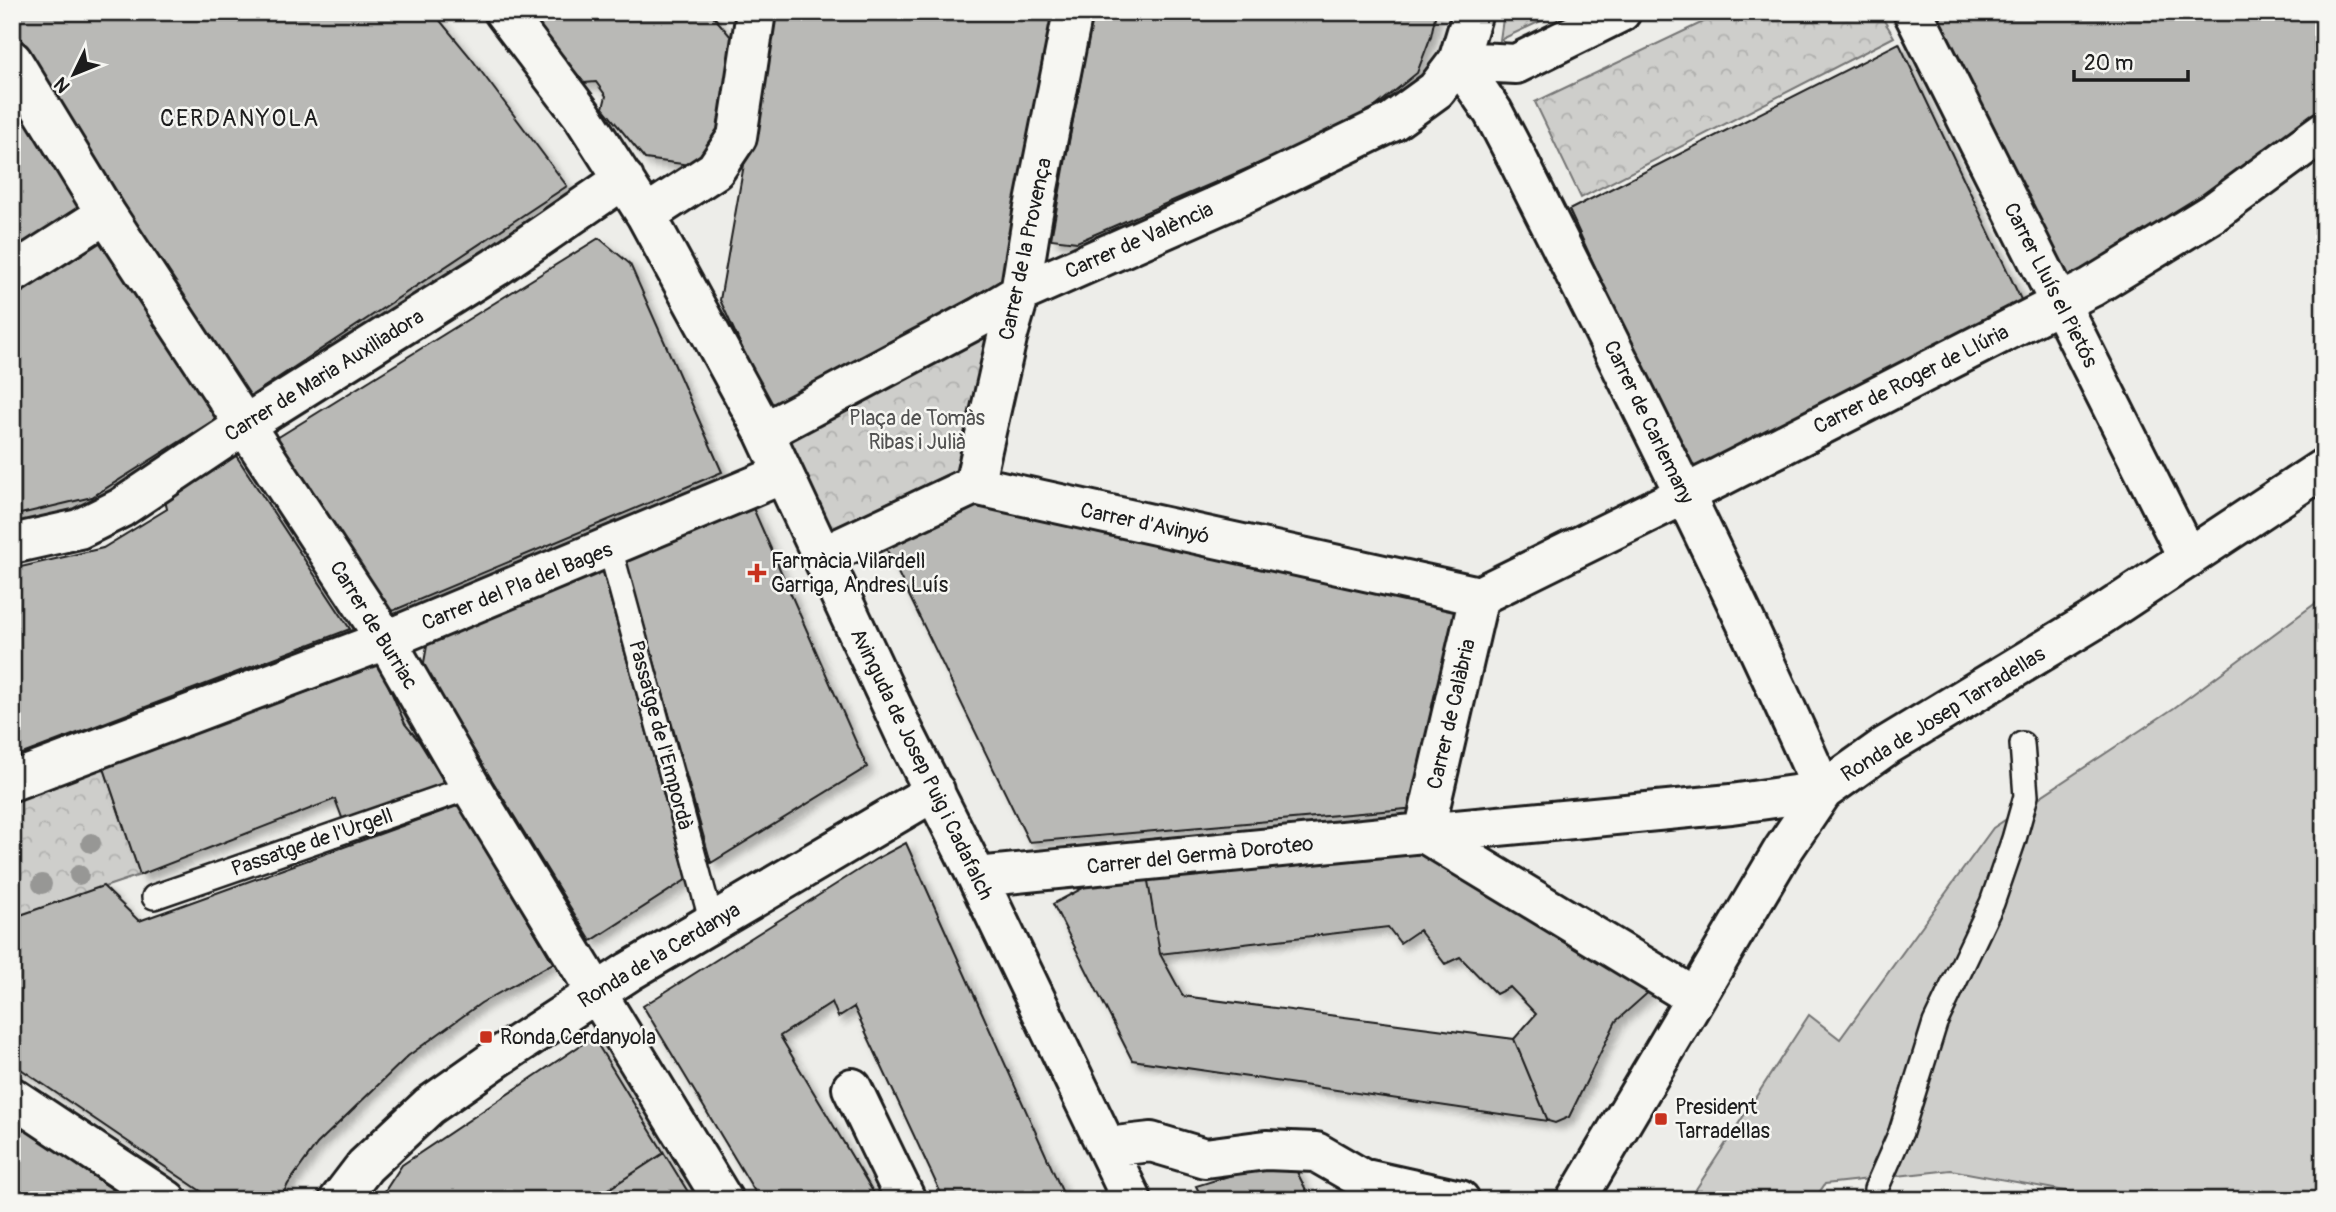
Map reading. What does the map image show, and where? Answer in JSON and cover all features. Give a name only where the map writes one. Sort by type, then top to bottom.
[{"type":"street","name":"Avinguda de Josep Puig i Cadafalch","points":[[504,12],[582,115],[624,179],[764,432],[905,734],[977,877],[1132,1200]]},
{"type":"street","name":"Carrer de la Provença","points":[[974,485],[1007,338],[1020,293],[1073,12]]},
{"type":"street","name":"Carrer de València","points":[[764,432],[981,317],[1020,293],[1233,199],[1392,122],[1436,90],[1458,61],[1473,12]]},
{"type":"street","points":[[1458,61],[1516,64],[1622,12]]},
{"type":"street","name":"Carrer Lluís el Pietós","points":[[1913,12],[2188,558]]},
{"type":"street","points":[[646,215],[715,170],[737,137],[751,17]]},
{"type":"street","name":"Carrer de Burriac","points":[[12,60],[106,214],[386,640],[471,787],[723,1200]]},
{"type":"street","name":"Carrer de Carlemany","points":[[1458,61],[1493,112],[1517,158],[1684,493],[1823,791]]},
{"type":"street","name":"Carrer de Roger de Llúria","points":[[1479,596],[2092,288],[2214,212],[2324,131]]},
{"type":"street","name":"Carrer de Maria Auxiliadora","points":[[12,544],[79,529],[121,508],[246,424],[496,267],[624,179]]},
{"type":"street","points":[[12,274],[106,214]]},
{"type":"street","name":"Ronda de Josep Tarradellas","points":[[1576,1200],[1783,850],[1823,791],[1886,746],[2094,620],[2324,468]]},
{"type":"street","name":"Carrer del Pla del Bages","points":[[12,781],[386,640],[783,474]]},
{"type":"street","points":[[823,556],[974,485]]},
{"type":"street","name":"Carrer d'Avinyó","points":[[974,485],[1479,596]]},
{"type":"street","name":"Carrer de Calàbria","points":[[1424,833],[1479,596]]},
{"type":"street","name":"Carrer del Germà Doroteo","points":[[977,877],[1731,804],[1823,791]]},
{"type":"street","name":"Ronda de la Cerdanya","points":[[339,1200],[365,1166],[429,1106],[596,992],[935,792]]},
{"type":"street","points":[[1424,833],[1694,998]]},
{"type":"street","points":[[852,1088],[906,1200]]},
{"type":"street","points":[[12,1097],[167,1200]]},
{"type":"street","points":[[1107,1147],[1151,1142],[1205,1158],[1266,1150],[1316,1152],[1362,1178],[1460,1200]]},
{"type":"lane","name":"Passatge de l'Empordà","points":[[610,548],[712,923]]},
{"type":"lane","points":[[1876,1189],[1901,1132],[1935,1023],[1992,903],[2014,839],[2025,796],[2022,744]]},
{"type":"lane","name":"Passatge de l'Urgell","points":[[154,897],[471,787]]},
{"type":"green space","points":[[1504,12],[1560,12],[1500,40]]},
{"type":"green space","points":[[1724,12],[1879,12],[1894,37],[1581,198],[1535,102]]},
{"type":"green space","name":"Plaça de Tomàs Ribas i Julià","points":[[994,331],[965,466],[830,530],[788,446],[800,432]]},
{"type":"green space","points":[[2324,597],[2324,1200],[2114,1200],[1951,1170],[1825,1184],[1814,1200],[1689,1200],[1809,1015],[1840,1039],[1993,828],[2174,708]]},
{"type":"green space","points":[[103,765],[140,875],[12,918],[12,800]]},
{"type":"green space","points":[[1876,1189],[1939,1200],[1853,1200]]},
{"type":"building","points":[[12,12],[433,12],[567,186],[246,399],[12,25]]},
{"type":"building","points":[[535,12],[710,12],[736,43],[718,147],[690,165],[645,159],[603,108],[606,96],[596,82],[584,83],[533,22]]},
{"type":"building","points":[[771,12],[1058,12],[1004,279],[772,412],[720,300]]},
{"type":"building","points":[[1093,12],[1436,12],[1431,36],[1417,73],[1359,120],[1077,242],[1051,239]]},
{"type":"building","points":[[1920,12],[2324,12],[2324,109],[2235,178],[2064,280]]},
{"type":"building","points":[[1899,43],[2025,308],[1692,478],[1569,210]]},
{"type":"building","points":[[12,93],[86,211],[12,259]]},
{"type":"building","points":[[101,234],[217,418],[92,497],[12,516],[12,291]]},
{"type":"building","points":[[599,238],[630,264],[722,472],[390,612],[277,438]]},
{"type":"building","points":[[233,451],[350,629],[12,758],[12,569],[103,548],[167,509],[164,496]]},
{"type":"building","points":[[976,496],[1450,600],[1460,616],[1417,808],[1029,842],[883,542]]},
{"type":"building","points":[[749,499],[867,767],[711,863],[625,558]]},
{"type":"building","points":[[601,565],[687,879],[591,941],[423,668],[428,640]]},
{"type":"building","points":[[375,654],[405,724],[447,786],[344,823],[335,799],[140,875],[103,765],[326,685],[321,673]]},
{"type":"building","points":[[460,805],[553,963],[481,1003],[408,1056],[317,1144],[288,1184],[280,1200],[214,1200],[12,1063],[12,918],[103,886],[139,921]]},
{"type":"building","points":[[906,843],[1066,1200],[944,1200],[854,1007],[838,1017],[832,1002],[780,1036],[878,1200],[760,1200],[643,1006],[876,859]]},
{"type":"building","points":[[1422,849],[1652,989],[1616,1021],[1569,1117],[1555,1123],[1548,1121],[1514,1039],[1536,1014],[1510,987],[1496,994],[1460,957],[1445,964],[1419,930],[1400,943],[1388,927],[1160,954],[1147,875]]},
{"type":"building","points":[[1147,875],[1160,954],[1183,996],[1514,1039],[1548,1121],[1132,1060],[1053,904],[1094,882]]},
{"type":"building","points":[[593,1037],[664,1153],[592,1200],[379,1200],[402,1165]]},
{"type":"building","points":[[12,1120],[128,1200],[12,1200]]},
{"type":"building","points":[[664,1153],[693,1200],[592,1200]]},
{"type":"building","points":[[1281,1160],[1292,1162],[1311,1200],[1203,1200],[1196,1186]]},
{"type":"place","name":"Farmàcia Vilardell Garriga, Andres Luís","points":[[757,573]]},
{"type":"place","name":"Ronda Cerdanyola","points":[[486,1037]]},
{"type":"place","name":"President Tarradellas","points":[[1661,1119]]},
{"type":"district","name":"CERDANYOLA","points":[[240,118]]}]
